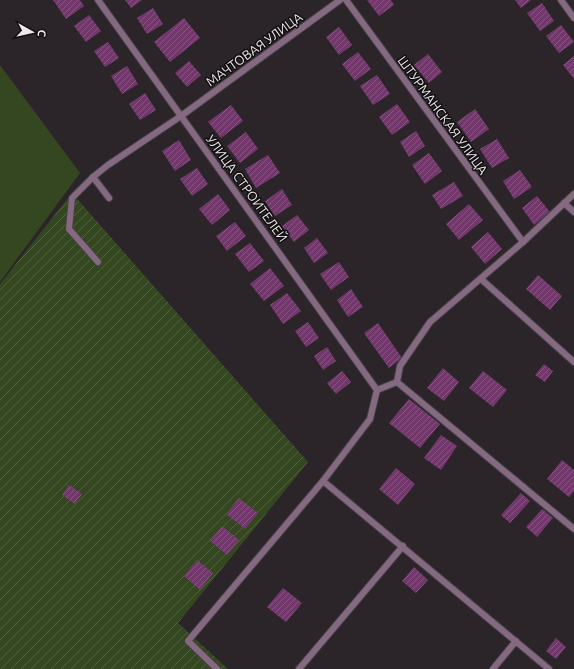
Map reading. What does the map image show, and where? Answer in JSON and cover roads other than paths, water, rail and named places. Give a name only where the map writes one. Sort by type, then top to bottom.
[{"type":"lane","name":"УЛИЦА СТРОИТЕЛЕЙ","points":[[98,0],[378,390]]},
{"type":"lane","name":"МАЧТОВАЯ УЛИЦА","points":[[98,262],[69,229],[72,198],[92,177],[108,165],[181,116],[340,0]]},
{"type":"lane","name":"ШТУРМАНСКАЯ УЛИЦА","points":[[346,0],[523,242]]},
{"type":"lane","points":[[561,0],[574,18]]},
{"type":"lane","points":[[92,177],[109,198]]},
{"type":"lane","points":[[397,382],[400,366],[430,322],[523,242],[574,194]]},
{"type":"lane","points":[[564,203],[574,212]]},
{"type":"lane","points":[[481,279],[574,362]]},
{"type":"lane","points":[[217,669],[188,641],[323,481],[370,419],[378,390],[397,382]]},
{"type":"lane","points":[[397,382],[574,529]]},
{"type":"lane","points":[[323,481],[550,669]]},
{"type":"lane","points":[[299,669],[403,546]]},
{"type":"lane","points":[[494,669],[516,641]]}]
